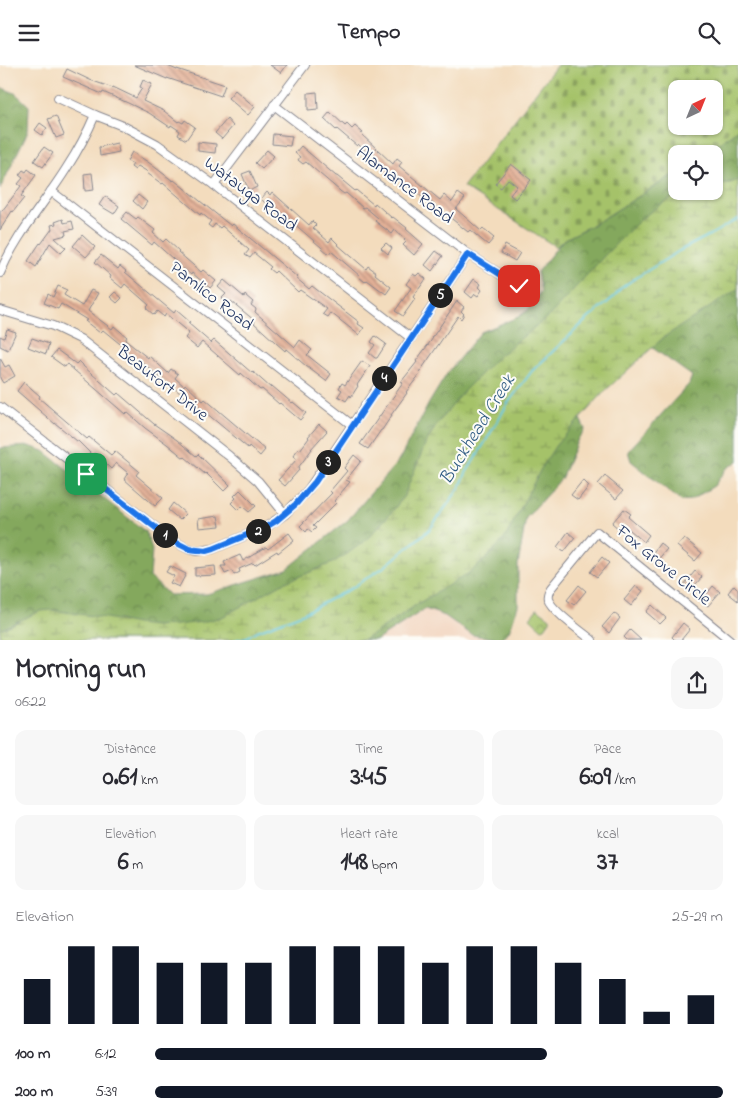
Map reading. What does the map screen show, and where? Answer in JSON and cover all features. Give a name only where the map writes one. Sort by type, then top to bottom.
[{"type":"street","points":[[214,185],[305,65]]},
{"type":"street","name":"Watauga Road","points":[[58,98],[123,126],[157,144],[214,185],[411,338]]},
{"type":"street","name":"Alamance Road","points":[[274,105],[468,254],[519,286]]},
{"type":"street","points":[[0,273],[14,246],[77,151],[95,115]]},
{"type":"street","name":"Pamlico Road","points":[[51,191],[352,425]]},
{"type":"street","points":[[0,407],[173,541],[198,551],[213,549],[266,527],[296,504],[315,482],[468,254]]},
{"type":"street","name":"Beaufort Drive","points":[[0,310],[53,326],[80,339],[229,455],[258,481],[285,514]]},
{"type":"street","name":"Fox Grove Circle","points":[[592,640],[553,608],[548,600],[548,594],[551,587],[597,532],[730,640]]},
{"type":"shaded area","points":[[446,596],[444,601],[490,640],[376,640]]},
{"type":"green space","points":[[557,65],[738,65],[738,129],[717,145],[668,145],[668,178],[596,223],[563,240],[556,247],[463,187]]},
{"type":"green space","points":[[0,87],[15,93],[29,106],[28,131],[0,189]]},
{"type":"green space","points":[[738,129],[738,461],[726,469],[714,486],[691,500],[681,501],[631,461],[628,451],[689,384],[692,376],[647,344],[577,413],[585,429],[578,439],[561,479],[526,518],[518,565],[518,606],[509,631],[500,639],[472,635],[445,616],[425,609],[377,640],[0,640],[0,448],[29,446],[44,451],[146,532],[152,549],[150,577],[169,595],[207,594],[287,569],[348,520],[399,460],[429,403],[448,372],[481,332],[518,317],[528,310],[541,291],[537,272],[563,240],[596,223],[668,178],[668,200],[723,200],[723,145],[717,145]]},
{"type":"green space","points":[[738,180],[738,289],[664,337],[606,390],[556,445],[543,465],[505,538],[487,558],[469,573],[419,603],[364,640],[0,640],[0,629],[40,611],[52,610],[155,626],[202,622],[222,617],[281,584],[332,563],[347,554],[366,540],[404,496],[426,442],[438,423],[464,391],[494,360],[551,314],[642,218],[669,200],[723,200],[723,183]]},
{"type":"green space","points":[[537,609],[550,618],[545,628],[542,629],[530,618]]},
{"type":"building","points":[[134,65],[165,65],[225,85],[221,96],[167,79]]},
{"type":"building","points":[[270,65],[287,65],[281,73]]},
{"type":"building","points":[[67,69],[136,98],[142,88],[140,87],[143,80],[152,84],[143,101],[164,111],[178,122],[183,123],[185,120],[195,127],[186,140],[178,135],[180,131],[171,125],[170,127],[149,113],[103,92],[102,94],[63,77]]},
{"type":"building","points":[[235,90],[255,107],[248,115],[228,98]]},
{"type":"building","points":[[317,92],[318,109],[308,110],[308,93]]},
{"type":"building","points":[[330,112],[345,126],[347,124],[352,129],[355,126],[393,164],[397,158],[402,162],[399,166],[440,200],[444,195],[452,202],[458,193],[465,198],[456,209],[481,231],[483,229],[494,238],[488,245],[470,230],[468,232],[431,202],[429,203],[393,173],[391,175],[358,144],[357,146],[324,119]]},
{"type":"building","points":[[56,116],[64,135],[56,138],[48,119]]},
{"type":"building","points":[[227,119],[233,126],[222,139],[215,133]]},
{"type":"building","points":[[40,123],[47,128],[42,135],[35,130]]},
{"type":"building","points":[[273,134],[292,136],[290,146],[272,144]]},
{"type":"building","points":[[198,142],[216,144],[215,153],[198,151]]},
{"type":"building","points":[[117,143],[119,152],[100,156],[99,147]]},
{"type":"building","points":[[301,146],[355,191],[374,205],[375,203],[407,228],[423,244],[414,255],[403,245],[406,242],[405,239],[395,230],[392,234],[375,221],[378,218],[365,207],[363,208],[346,193],[344,194],[340,191],[306,162],[303,164],[298,160],[300,157],[295,153]]},
{"type":"building","points":[[44,147],[53,153],[43,167],[34,161]]},
{"type":"building","points":[[267,150],[274,156],[262,169],[255,163]]},
{"type":"building","points":[[132,152],[174,180],[231,226],[233,224],[309,289],[312,286],[359,322],[358,324],[364,328],[359,335],[331,313],[328,317],[323,314],[327,309],[300,290],[298,292],[276,271],[274,273],[269,269],[271,267],[254,253],[250,258],[245,255],[249,250],[222,226],[220,228],[215,224],[212,228],[208,225],[211,221],[201,213],[200,215],[163,183],[138,166],[135,170],[131,167],[133,164],[127,161]]},
{"type":"building","points":[[511,164],[531,180],[515,199],[510,195],[517,186],[508,179],[501,188],[495,184]]},
{"type":"building","points":[[28,169],[36,175],[21,196],[24,198],[12,211],[0,230],[0,210],[2,211],[21,186],[18,184],[23,178],[19,175],[23,170],[26,172]]},
{"type":"building","points":[[250,171],[257,187],[249,191],[242,174]]},
{"type":"building","points":[[92,173],[94,190],[85,191],[84,174]]},
{"type":"building","points":[[267,192],[270,195],[272,192],[309,225],[312,221],[316,225],[313,228],[329,242],[332,238],[366,269],[368,266],[376,272],[375,274],[391,287],[386,294],[367,280],[365,282],[331,251],[329,254],[276,208],[274,211],[261,199]]},
{"type":"building","points":[[138,195],[147,202],[142,209],[133,201]]},
{"type":"building","points":[[105,196],[119,206],[114,214],[99,205]]},
{"type":"building","points":[[127,212],[136,219],[138,217],[155,230],[153,233],[163,242],[166,239],[201,272],[203,270],[216,281],[210,288],[192,273],[191,275],[154,242],[152,245],[121,219]]},
{"type":"building","points":[[63,219],[64,223],[72,221],[74,229],[65,231],[66,235],[55,238],[66,248],[61,253],[50,243],[36,267],[28,261],[52,229],[51,225]]},
{"type":"building","points":[[82,235],[95,247],[86,257],[73,246]]},
{"type":"building","points":[[386,243],[392,248],[388,254],[381,248]]},
{"type":"building","points":[[505,245],[520,253],[515,261],[501,253]]},
{"type":"building","points":[[436,251],[443,256],[432,271],[425,265]]},
{"type":"building","points":[[101,255],[118,269],[120,266],[174,313],[176,310],[211,343],[214,340],[252,373],[306,413],[300,420],[241,373],[240,375],[202,342],[197,348],[185,338],[189,333],[166,314],[164,317],[157,311],[154,315],[146,308],[149,305],[125,284],[122,288],[95,262]]},
{"type":"building","points":[[419,273],[426,279],[413,297],[415,299],[403,316],[395,311],[411,288],[406,284],[413,274],[416,276]]},
{"type":"building","points":[[474,279],[481,284],[479,287],[482,290],[478,296],[475,294],[472,298],[465,292]]},
{"type":"building","points":[[224,280],[253,302],[251,305],[256,309],[255,312],[295,347],[300,340],[312,350],[307,355],[331,374],[326,381],[286,349],[285,351],[254,323],[255,321],[231,301],[228,305],[221,299],[226,294],[218,287]]},
{"type":"building","points":[[58,286],[67,290],[64,295],[82,306],[91,290],[98,293],[88,311],[112,329],[114,326],[127,337],[125,340],[148,358],[149,356],[168,373],[171,369],[178,374],[175,378],[184,386],[185,384],[203,401],[205,399],[265,450],[260,456],[249,446],[248,448],[193,402],[173,389],[139,359],[137,361],[123,350],[125,348],[103,330],[100,333],[85,321],[87,320],[61,304],[58,309],[44,303],[48,294],[53,297]]},
{"type":"building","points":[[115,292],[122,298],[117,303],[110,297]]},
{"type":"building","points":[[457,301],[464,307],[461,311],[464,314],[461,319],[458,316],[368,449],[360,444],[403,383],[401,382],[417,362]]},
{"type":"building","points":[[7,329],[16,332],[8,350],[0,346],[0,336],[4,338]]},
{"type":"building","points":[[375,336],[386,344],[377,358],[369,353],[375,345],[371,342]]},
{"type":"building","points":[[32,338],[49,344],[46,354],[28,347]]},
{"type":"building","points":[[57,350],[76,364],[79,361],[116,395],[118,393],[196,456],[198,454],[230,485],[224,491],[206,473],[145,428],[127,412],[125,414],[67,364],[65,367],[51,357]]},
{"type":"building","points":[[0,358],[5,367],[9,365],[15,376],[3,383],[0,378]]},
{"type":"building","points":[[362,361],[370,366],[351,397],[350,395],[346,401],[338,396],[342,390],[339,388],[342,383],[345,385]]},
{"type":"building","points":[[24,382],[40,396],[39,398],[87,439],[89,437],[111,455],[115,451],[139,471],[136,475],[163,498],[155,506],[124,479],[128,473],[116,463],[111,469],[94,453],[92,455],[78,441],[17,391]]},
{"type":"building","points":[[319,424],[327,431],[311,449],[298,468],[299,470],[285,486],[278,480],[297,459],[293,456],[298,449],[300,450]]},
{"type":"building","points":[[354,455],[361,461],[346,480],[350,482],[334,501],[336,503],[313,526],[316,528],[312,532],[308,529],[306,532],[300,526],[332,493],[330,491],[347,471],[344,468]]},
{"type":"building","points":[[605,476],[623,491],[616,499],[598,484]]},
{"type":"building","points":[[583,480],[589,486],[578,500],[571,495]]},
{"type":"building","points":[[240,490],[256,506],[249,512],[242,506],[238,510],[231,503],[236,498],[234,496]]},
{"type":"building","points":[[173,503],[186,514],[180,520],[168,510]]},
{"type":"building","points":[[624,509],[631,514],[628,517],[649,535],[644,542],[623,524],[619,529],[612,523]]},
{"type":"building","points":[[218,516],[220,526],[199,528],[198,519]]},
{"type":"building","points":[[568,532],[575,538],[564,552],[557,547]]},
{"type":"building","points":[[289,533],[294,540],[278,553],[277,551],[255,565],[253,563],[239,569],[240,572],[234,575],[232,571],[225,574],[221,566],[226,566],[224,562],[240,555],[243,561],[266,547],[268,549]]},
{"type":"building","points":[[684,538],[702,553],[695,561],[677,546]]},
{"type":"building","points":[[660,543],[667,549],[655,563],[649,558]]},
{"type":"building","points":[[602,557],[609,563],[597,577],[590,572]]},
{"type":"building","points":[[170,566],[186,574],[179,587],[170,583],[174,576],[166,572]]},
{"type":"building","points":[[215,566],[216,575],[195,576],[195,568]]},
{"type":"building","points":[[695,571],[702,577],[690,591],[683,586]]},
{"type":"building","points":[[579,585],[586,591],[574,605],[567,600]]},
{"type":"building","points":[[734,585],[738,589],[738,601],[728,593]]},
{"type":"building","points":[[636,586],[643,591],[631,606],[624,600]]},
{"type":"building","points":[[713,586],[720,592],[708,606],[701,601]]},
{"type":"building","points":[[652,605],[666,618],[660,624],[646,612]]},
{"type":"building","points":[[614,613],[620,618],[609,633],[602,627]]},
{"type":"building","points":[[683,623],[690,629],[681,640],[675,640],[672,637]]},
{"type":"building","points":[[630,630],[641,640],[627,640],[624,637]]},
{"type":"waterway","name":"Buckhead Creek","points":[[235,640],[247,637],[257,631],[304,613],[350,589],[384,567],[430,529],[460,487],[466,473],[508,403],[532,371],[615,296],[620,289],[679,251],[738,219]]},
{"type":"route","points":[[86,474],[173,541],[189,549],[206,551],[266,527],[296,504],[315,482],[468,254],[519,286]]}]
